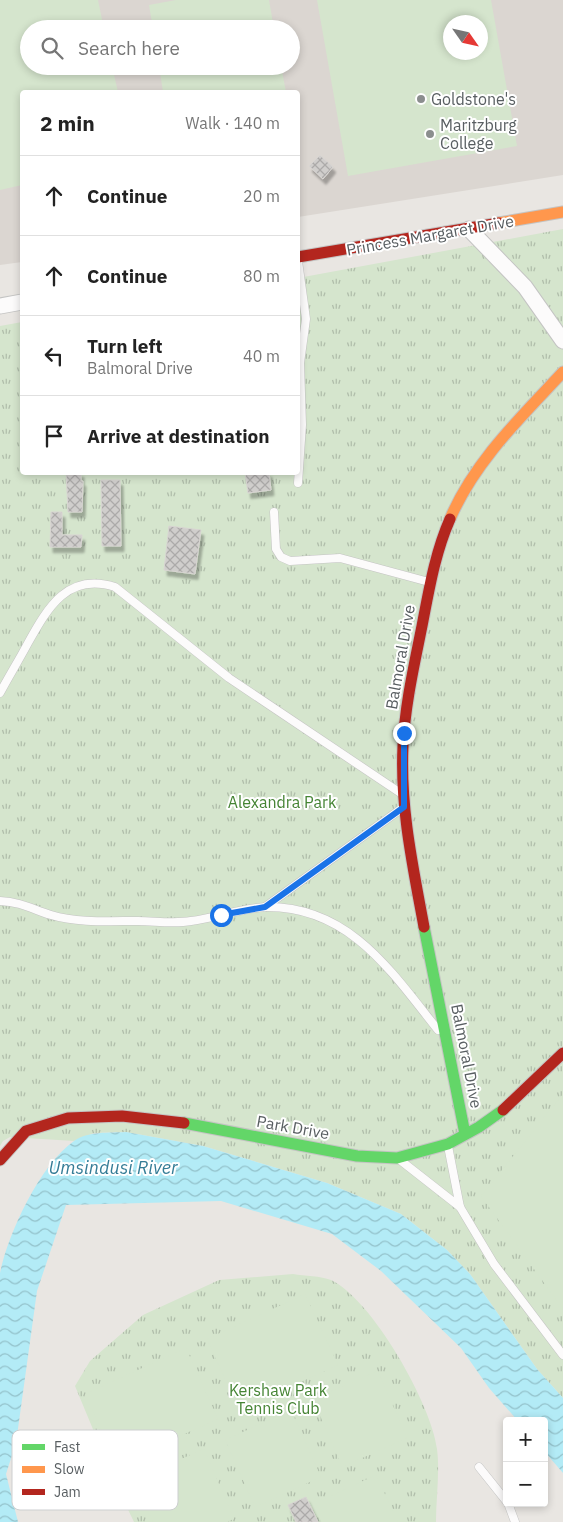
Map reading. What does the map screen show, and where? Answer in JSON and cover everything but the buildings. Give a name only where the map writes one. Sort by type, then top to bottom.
[{"type":"street","name":"Princess Margaret Drive","points":[[300,257],[563,212]]},
{"type":"street","points":[[469,229],[525,287],[563,341]]},
{"type":"street","points":[[0,306],[20,302]]},
{"type":"street","name":"Balmoral Drive","points":[[465,1134],[408,838],[403,794],[407,709],[429,582],[441,535],[477,470],[512,427],[563,372]]},
{"type":"street","name":"Park Drive","points":[[0,1160],[11,1142],[30,1130],[60,1117],[110,1115],[144,1116],[300,1146],[366,1156],[398,1158],[448,1144],[465,1134],[527,1091],[563,1053]]},
{"type":"lane","points":[[300,276],[306,319],[300,362],[302,425],[300,454]]},
{"type":"lane","points":[[298,483],[299,475]]},
{"type":"lane","points":[[274,512],[276,549],[281,557],[290,561],[340,558],[429,582]]},
{"type":"lane","points":[[0,693],[47,609],[62,594],[75,587],[103,583],[115,587],[229,678],[403,794]]},
{"type":"lane","points":[[265,907],[404,807]]},
{"type":"lane","points":[[0,901],[18,902],[51,915],[69,918],[126,921],[190,922],[265,907],[297,910],[322,917],[366,945],[382,960],[448,1042]]},
{"type":"lane","points":[[448,1144],[460,1206],[494,1264],[563,1355]]},
{"type":"lane","points":[[398,1158],[460,1206]]},
{"type":"lane","points":[[479,1466],[503,1497]]},
{"type":"lane","points":[[509,1507],[515,1522]]},
{"type":"shaded area","name":"Maritzburg College","points":[[0,0],[563,0],[563,175],[300,217],[300,90],[20,90],[20,262],[0,265]]},
{"type":"green space","points":[[0,0],[98,0],[102,20],[20,20],[20,75],[114,75],[118,90],[20,90],[20,185],[0,190]]},
{"type":"green space","points":[[176,0],[269,0],[272,20],[152,20],[149,5]]},
{"type":"green space","name":"Goldstone's","points":[[317,0],[491,0],[517,146],[348,176]]},
{"type":"green space","points":[[160,75],[283,75],[286,90],[163,90]]},
{"type":"green space","name":"Alexandra Park","points":[[563,229],[563,1398],[537,1369],[470,1274],[447,1250],[401,1214],[327,1183],[203,1146],[126,1132],[94,1133],[74,1141],[10,1137],[3,1141],[0,1146],[0,326],[20,322],[20,475],[300,475],[300,278]]},
{"type":"green space","points":[[563,1094],[563,1309],[481,1196]]},
{"type":"green space","name":"Kershaw Park Tennis Club","points":[[293,1274],[318,1277],[331,1280],[347,1291],[364,1308],[398,1355],[412,1381],[433,1430],[438,1458],[436,1522],[134,1522],[128,1510],[178,1510],[178,1430],[93,1430],[75,1386],[90,1361],[143,1315],[219,1280]]},
{"type":"green space","points":[[305,1294],[338,1365],[239,1410],[207,1339]]},
{"type":"green space","points":[[186,1348],[218,1419],[178,1437],[178,1430],[101,1430],[85,1394]]},
{"type":"green space","points":[[378,1371],[407,1438],[342,1467],[313,1399]]},
{"type":"green space","points":[[291,1410],[321,1477],[255,1507],[225,1440]]},
{"type":"green space","points":[[204,1449],[234,1519],[226,1522],[153,1522],[148,1510],[178,1510],[178,1460]]},
{"type":"green space","points":[[376,1475],[398,1522],[321,1522],[313,1504]]},
{"type":"water","name":"Umsindusi River","points":[[126,1132],[203,1146],[327,1183],[401,1214],[447,1250],[470,1274],[537,1369],[563,1398],[563,1473],[548,1456],[548,1417],[514,1417],[489,1388],[461,1348],[381,1271],[332,1234],[221,1201],[66,1205],[37,1291],[18,1430],[12,1430],[12,1455],[6,1474],[12,1498],[12,1510],[15,1510],[18,1522],[0,1522],[0,1273],[18,1220],[38,1183],[61,1152],[74,1141],[99,1133]]},
{"type":"traffic: fast","points":[[424,927],[465,1134]]},
{"type":"traffic: fast","points":[[184,1123],[357,1156],[397,1158],[448,1144],[479,1127],[503,1110]]},
{"type":"traffic: slow","points":[[499,223],[563,212]]},
{"type":"traffic: slow","points":[[450,519],[460,498],[485,459],[515,423],[563,372]]},
{"type":"traffic: jam","points":[[300,257],[499,223]]},
{"type":"traffic: jam","points":[[424,927],[405,815],[403,746],[410,686],[430,585],[436,558],[450,519]]},
{"type":"traffic: jam","points":[[503,1110],[563,1053]]},
{"type":"traffic: jam","points":[[0,1160],[26,1131],[68,1118],[122,1116],[184,1123]]},
{"type":"place","name":"Goldstone's","points":[[421,99]]},
{"type":"place","name":"Maritzburg College","points":[[430,134]]},
{"type":"route","points":[[221,915],[265,907],[404,807],[404,733]]}]
